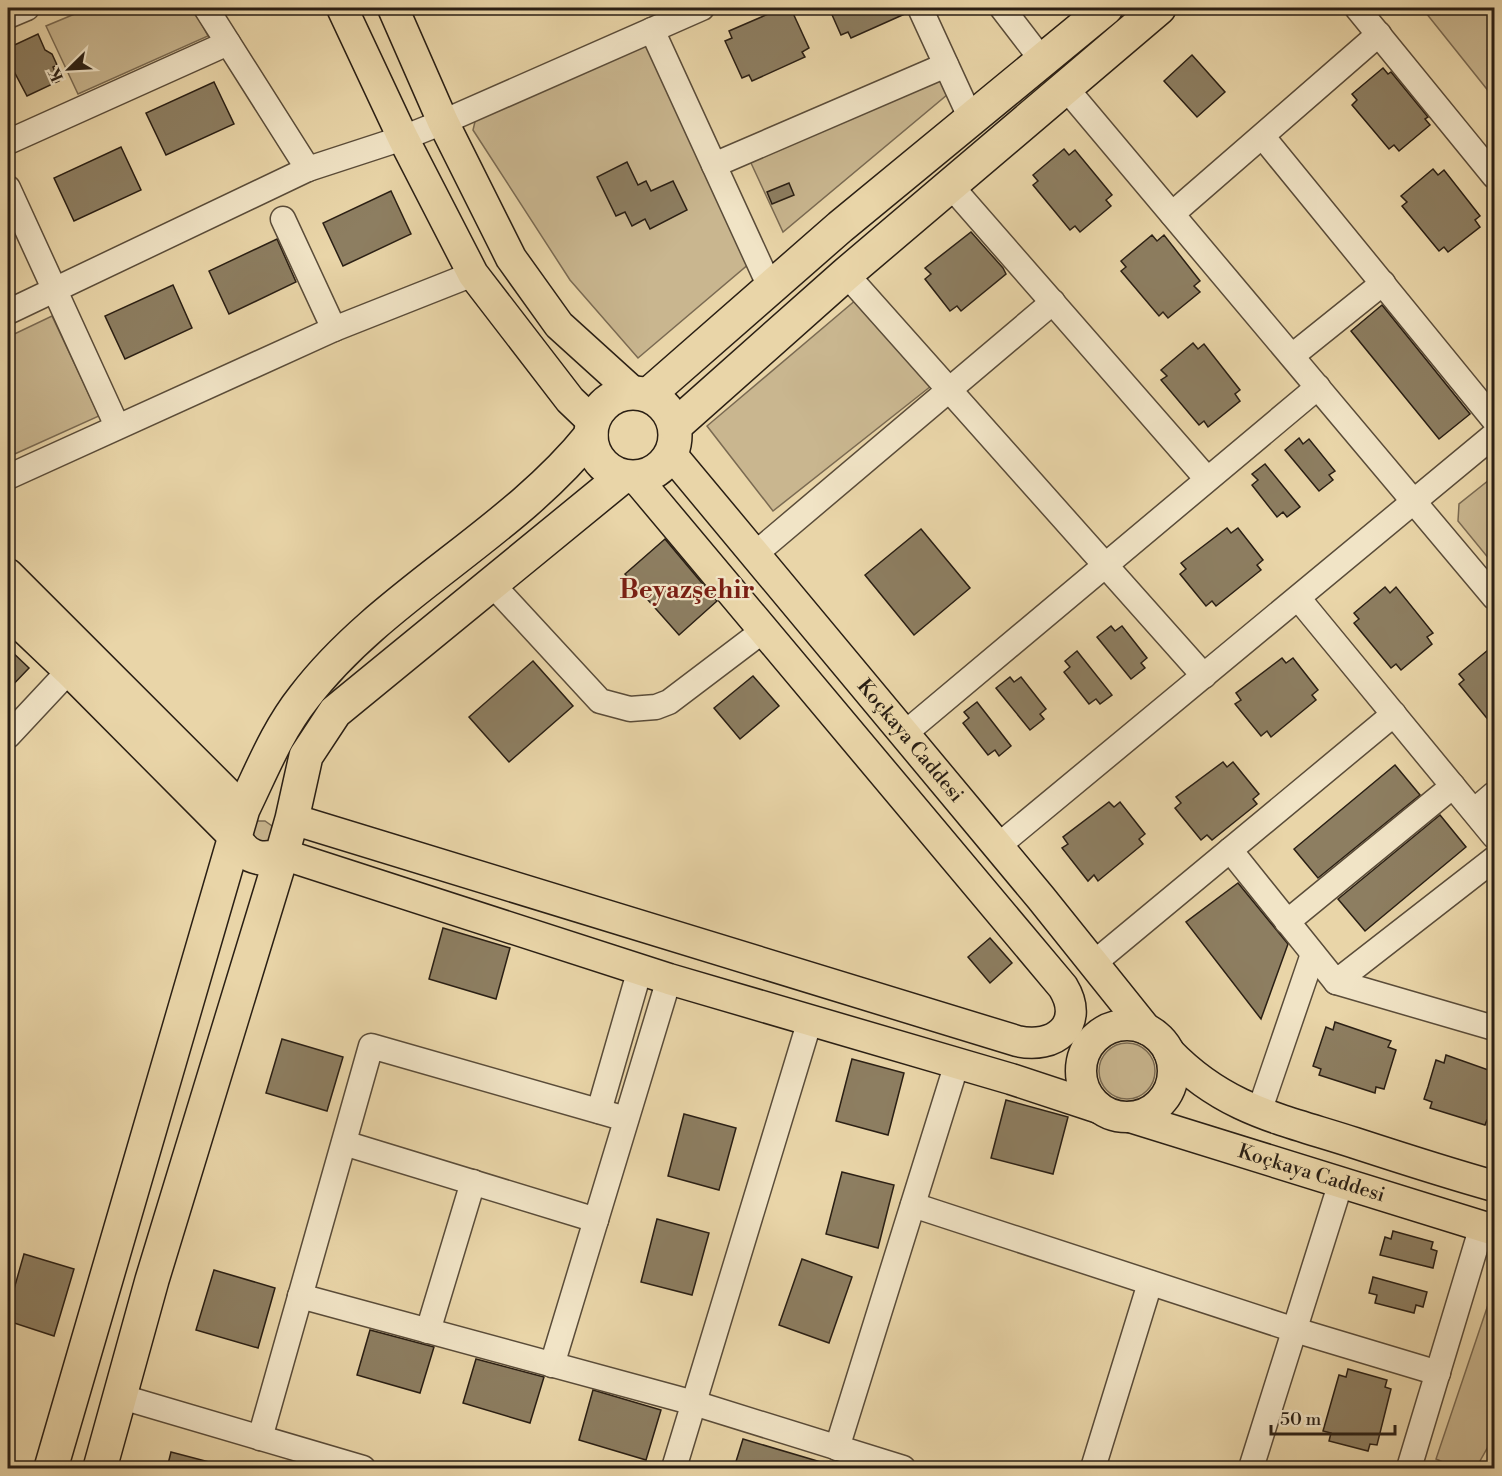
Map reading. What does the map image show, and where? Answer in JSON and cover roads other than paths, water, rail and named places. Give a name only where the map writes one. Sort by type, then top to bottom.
[{"type":"highway","points":[[641,394],[1106,8]]},
{"type":"highway","points":[[592,429],[593,449],[599,461],[609,470],[629,477],[651,475],[663,467],[673,440],[846,274],[1159,8]]},
{"type":"highway","points":[[51,1468],[239,823],[279,732],[321,677],[360,638],[539,490],[592,429],[599,410],[609,400],[621,394],[641,394],[659,402],[669,412],[673,440]]},
{"type":"highway","points":[[100,1468],[122,1397],[152,1280],[282,854],[306,756],[334,712],[491,584],[629,477]]},
{"type":"highway","points":[[282,854],[264,859],[254,858],[239,846],[239,823],[261,804],[271,805],[292,819]]},
{"type":"highway","points":[[110,1268],[152,1280]]},
{"type":"highway","points":[[76,1384],[122,1397]]},
{"type":"main road","points":[[342,8],[403,138],[473,274],[592,429]]},
{"type":"main road","points":[[393,8],[443,122],[511,258],[559,326],[641,394]]},
{"type":"main road","points":[[473,274],[511,258]]},
{"type":"main road","name":"Koçkaya Caddesi","points":[[673,440],[755,554],[998,846],[1146,1029]]},
{"type":"main road","name":"Koçkaya Caddesi","points":[[629,477],[764,630],[1064,987],[1071,1004],[1068,1022]]},
{"type":"main road","points":[[8,574],[77,661],[239,823]]},
{"type":"main road","points":[[8,613],[77,661]]},
{"type":"main road","points":[[292,819],[1017,1041],[1043,1044],[1058,1036],[1068,1022],[1090,1045]]},
{"type":"main road","points":[[282,854],[669,979],[957,1063],[1099,1108],[1108,1113],[1130,1117],[1151,1110],[1167,1095],[1173,1074],[1169,1052],[1155,1035],[1146,1029],[1124,1025],[1103,1032],[1090,1045],[1083,1058],[1082,1080],[1091,1100],[1099,1108]]},
{"type":"main road","name":"Koçkaya Caddesi","points":[[1169,1052],[1184,1067],[1219,1094],[1259,1112],[1494,1186]]},
{"type":"main road","name":"Koçkaya Caddesi","points":[[1130,1117],[1488,1228]]},
{"type":"street","points":[[8,16],[27,8]]},
{"type":"street","points":[[206,8],[308,169]]},
{"type":"street","points":[[8,312],[308,169],[403,138],[443,122],[702,8]]},
{"type":"street","points":[[920,8],[970,119]]},
{"type":"street","points":[[1002,8],[1042,60]]},
{"type":"street","points":[[1357,8],[1494,176]]},
{"type":"street","points":[[652,30],[770,287]]},
{"type":"street","points":[[1172,214],[1379,34]]},
{"type":"street","points":[[8,142],[228,43]]},
{"type":"street","points":[[714,165],[946,65]]},
{"type":"street","points":[[1065,87],[1494,597]]},
{"type":"street","points":[[1263,137],[1494,420]]},
{"type":"street","points":[[950,185],[1207,479]]},
{"type":"street","points":[[8,188],[117,426]]},
{"type":"street","points":[[284,219],[334,329]]},
{"type":"street","points":[[8,477],[334,329],[473,274]]},
{"type":"street","points":[[846,274],[1204,676]]},
{"type":"street","points":[[1292,356],[1383,283]]},
{"type":"street","points":[[755,554],[1053,302]]},
{"type":"street","points":[[904,734],[1318,387]]},
{"type":"street","points":[[998,846],[1494,435]]},
{"type":"street","points":[[491,584],[592,695],[620,708],[656,707],[669,702],[764,630]]},
{"type":"street","points":[[1298,598],[1494,836]]},
{"type":"street","points":[[8,736],[77,661]]},
{"type":"street","points":[[1094,963],[1394,714]]},
{"type":"street","points":[[1287,922],[1454,786]]},
{"type":"street","points":[[1474,811],[1494,794]]},
{"type":"street","points":[[1230,850],[1336,982],[1494,1028]]},
{"type":"street","points":[[1336,982],[1494,859]]},
{"type":"street","points":[[1259,1112],[1313,954]]},
{"type":"street","points":[[599,1111],[640,969]]},
{"type":"street","points":[[552,1365],[669,979]]},
{"type":"street","points":[[674,1468],[810,1020]]},
{"type":"street","points":[[260,1438],[371,1046],[626,1119]]},
{"type":"street","points":[[837,1448],[957,1063]]},
{"type":"street","points":[[344,1143],[596,1220]]},
{"type":"street","points":[[428,1331],[473,1182]]},
{"type":"street","points":[[1251,1468],[1341,1182]]},
{"type":"street","points":[[913,1205],[1294,1330],[1438,1373]]},
{"type":"street","points":[[1409,1468],[1438,1373],[1488,1228]]},
{"type":"street","points":[[1093,1468],[1150,1283]]},
{"type":"street","points":[[300,1296],[694,1403],[903,1468]]},
{"type":"street","points":[[122,1397],[363,1468]]},
{"type":"district","name":"Beyazşehir","points":[[687,590]]}]
